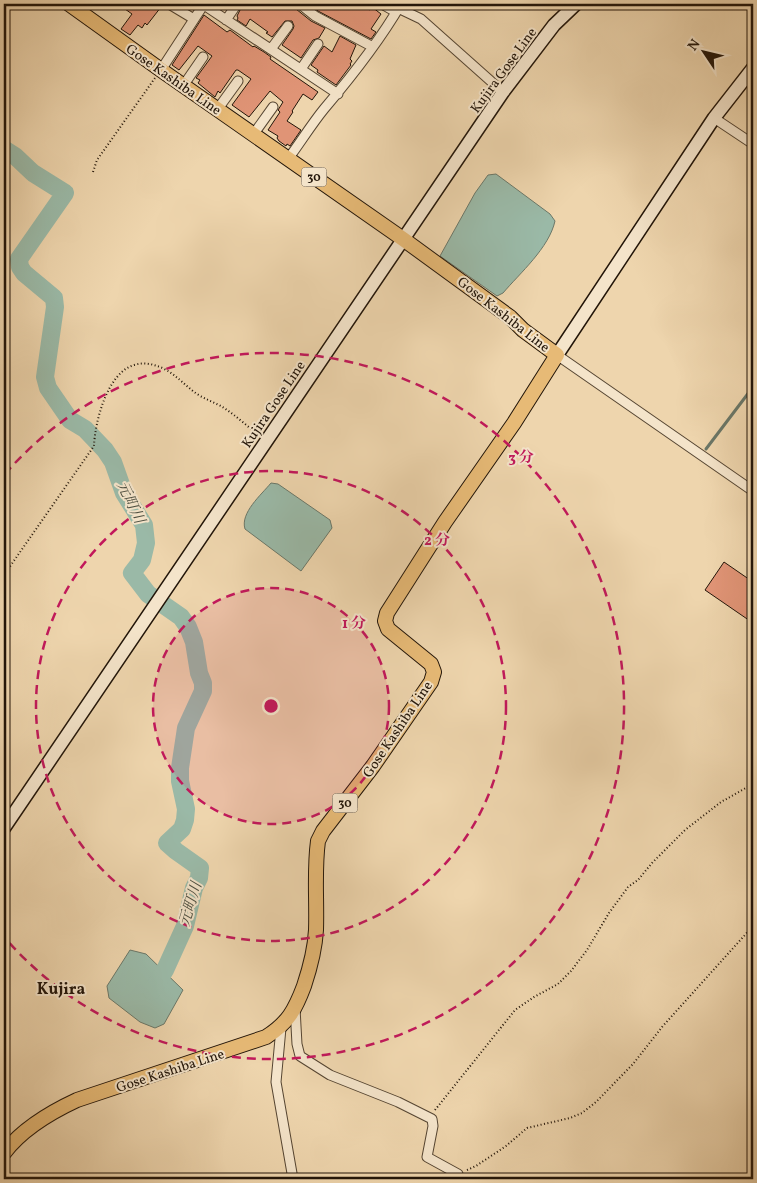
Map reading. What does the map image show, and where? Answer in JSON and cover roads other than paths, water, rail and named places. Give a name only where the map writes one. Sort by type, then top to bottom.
[{"type":"main road","name":"Kujira Gose Line","points":[[4,828],[503,92],[554,26],[576,4]]},
{"type":"main road","name":"Gose Kashiba Line","points":[[4,1153],[23,1133],[46,1116],[77,1100],[266,1037],[280,1028],[295,1008],[311,965],[314,947],[318,841],[323,831],[390,744],[431,682],[434,672],[431,664],[388,629],[385,621],[387,612],[445,522],[514,423],[557,355],[523,330],[510,317],[403,239],[183,86],[76,6]]},
{"type":"main road","points":[[557,355],[714,118],[753,68]]},
{"type":"street","points":[[169,4],[194,19]]},
{"type":"street","points":[[161,70],[204,4],[338,94]]},
{"type":"street","points":[[226,20],[237,4]]},
{"type":"street","points":[[300,4],[315,16],[373,47]]},
{"type":"street","points":[[382,4],[398,8],[421,19],[503,92]]},
{"type":"street","points":[[288,159],[323,110],[338,94],[373,47],[398,8]]},
{"type":"street","points":[[271,49],[288,26]]},
{"type":"street","points":[[301,69],[318,44]]},
{"type":"street","points":[[183,86],[203,57]]},
{"type":"street","points":[[218,110],[238,81]]},
{"type":"street","points":[[253,134],[273,106]]},
{"type":"street","points":[[714,118],[753,144]]},
{"type":"street","points":[[557,355],[753,491]]},
{"type":"street","points":[[295,1008],[297,1044],[300,1056],[330,1076],[398,1102],[432,1120],[433,1126],[427,1157],[456,1176]]},
{"type":"street","points":[[280,1028],[276,1082],[293,1179]]},
{"type":"waterway","name":"元町川","points":[[4,149],[15,156],[33,173],[65,193],[19,259],[20,267],[24,273],[54,298],[55,307],[45,377],[48,388],[70,420],[85,429],[105,450],[113,462],[124,493],[144,525],[146,543],[142,560],[132,573],[148,594],[181,617],[188,627],[194,642],[199,673],[203,683],[203,691],[186,728],[180,768],[180,781],[186,809],[185,820],[182,829],[167,843],[200,868],[199,878],[194,888],[185,926],[165,970],[152,991]]},
{"type":"waterway","points":[[706,449],[753,387]]},
{"type":"district","name":"Kujira","points":[[61,988]]}]
